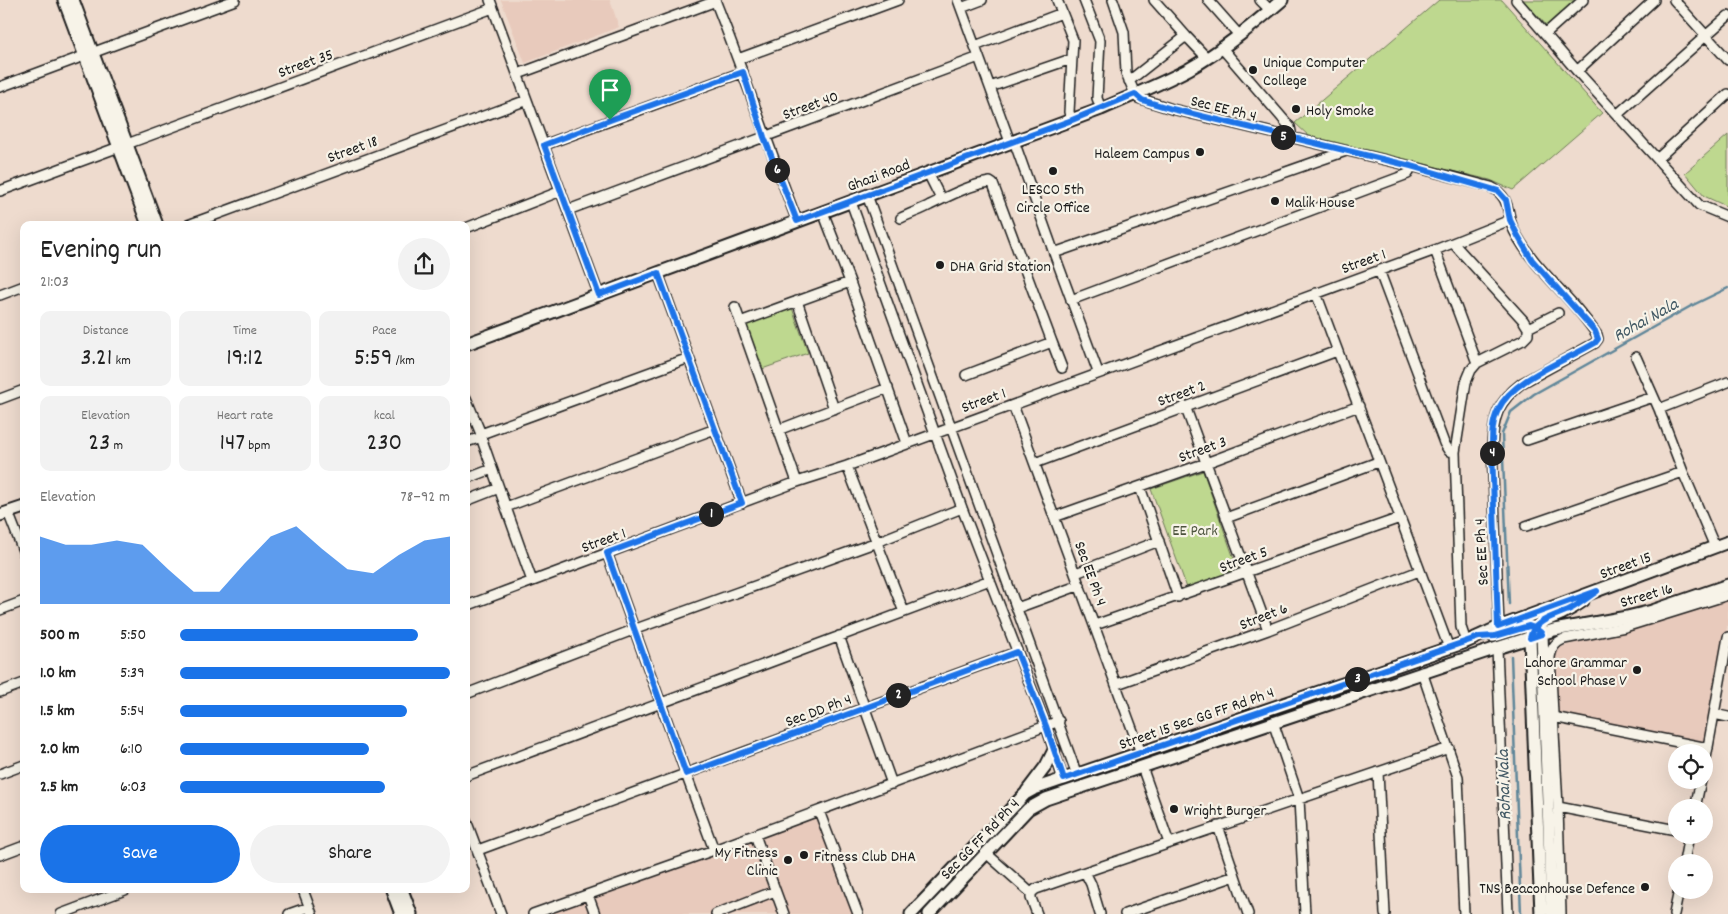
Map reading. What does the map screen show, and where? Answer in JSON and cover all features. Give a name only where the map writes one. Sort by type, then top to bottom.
[{"type":"main road","points":[[64,0],[88,54],[123,145],[155,221]]},
{"type":"main road","points":[[74,0],[88,54]]},
{"type":"main road","name":"Ghazi Road","points":[[470,343],[1102,109],[1168,80],[1207,58],[1282,0]]},
{"type":"main road","points":[[123,145],[147,221]]},
{"type":"main road","points":[[4,514],[20,508]]},
{"type":"main road","name":"Street 15","points":[[1532,614],[1728,542]]},
{"type":"main road","name":"Street 16","points":[[1536,634],[1627,617],[1728,585]]},
{"type":"main road","points":[[1541,914],[1536,634],[1543,621],[1574,608],[1597,591]]},
{"type":"main road","name":"Street 15 Sec GG FF Rd Ph 4","points":[[911,914],[1025,794],[1043,786],[1466,642],[1532,614]]},
{"type":"main road","points":[[1479,637],[1495,636],[1525,627],[1536,634]]},
{"type":"main road","points":[[1536,634],[1554,829],[1552,914]]},
{"type":"main road","name":"Sec GG FF Rd Ph 4","points":[[929,914],[1028,809],[1055,795],[1536,634]]},
{"type":"main road","points":[[1025,794],[1046,766],[1054,750]]},
{"type":"main road","points":[[393,893],[401,914]]},
{"type":"main road","points":[[403,893],[411,914]]},
{"type":"street","points":[[0,87],[235,0]]},
{"type":"street","points":[[518,74],[715,0],[743,72],[764,137],[797,221]]},
{"type":"street","points":[[738,59],[898,0]]},
{"type":"street","points":[[982,0],[959,4],[1098,372]]},
{"type":"street","points":[[1057,0],[1073,40],[1069,112],[1072,120]]},
{"type":"street","points":[[1084,0],[1100,41],[1098,98],[1102,109]]},
{"type":"street","points":[[1113,0],[1124,32],[1125,67],[1135,94]]},
{"type":"street","points":[[1154,0],[1207,58]]},
{"type":"street","points":[[1208,0],[1239,35]]},
{"type":"street","points":[[1260,0],[1270,10]]},
{"type":"street","points":[[1516,0],[1577,71],[1699,205],[1728,216]]},
{"type":"street","points":[[1545,34],[1583,0]]},
{"type":"street","points":[[1577,71],[1654,0]]},
{"type":"street","points":[[1674,0],[1728,60]]},
{"type":"street","points":[[491,4],[599,295]]},
{"type":"street","name":"Street 35","points":[[0,191],[491,4]]},
{"type":"street","points":[[975,46],[1062,13]]},
{"type":"street","points":[[1618,114],[1728,16]]},
{"type":"street","points":[[1129,81],[1186,36]]},
{"type":"street","points":[[1222,48],[1290,128],[1290,138]]},
{"type":"street","name":"Street 40","points":[[568,210],[979,57]]},
{"type":"street","points":[[990,87],[1071,59]]},
{"type":"street","points":[[544,145],[743,72]]},
{"type":"street","name":"Sec EE Ph 4","points":[[1135,94],[1142,100],[1172,109],[1411,166],[1498,191],[1506,200],[1510,220],[1532,260],[1595,331],[1598,339],[1595,343],[1522,383],[1512,391],[1498,410],[1492,431],[1498,627]]},
{"type":"street","points":[[1657,159],[1728,94]]},
{"type":"street","name":"Street 18","points":[[199,221],[526,100]]},
{"type":"street","points":[[1054,253],[1347,151]]},
{"type":"street","points":[[1071,300],[1408,174],[1411,166]]},
{"type":"street","points":[[928,173],[941,199]]},
{"type":"street","points":[[901,218],[941,199],[986,182],[993,184],[1062,368]]},
{"type":"street","points":[[470,226],[561,191]]},
{"type":"street","points":[[867,195],[1077,775]]},
{"type":"street","points":[[850,202],[962,508],[1046,726],[1064,779]]},
{"type":"street","points":[[823,212],[907,443]]},
{"type":"street","name":"Street 1","points":[[470,604],[797,482],[847,466],[1098,372],[1435,250],[1510,220]]},
{"type":"street","points":[[1453,243],[1523,320],[1528,328],[1528,335],[1523,340],[1477,364],[1471,370],[1466,382],[1455,452],[1461,627],[1466,642]]},
{"type":"street","points":[[1435,250],[1477,364]]},
{"type":"street","points":[[1379,270],[1444,443],[1449,451],[1455,452]]},
{"type":"street","points":[[658,273],[742,503]]},
{"type":"street","points":[[740,322],[850,282]]},
{"type":"street","points":[[0,295],[20,288]]},
{"type":"street","points":[[1316,293],[1449,648]]},
{"type":"street","points":[[796,301],[834,408]]},
{"type":"street","points":[[735,307],[797,482]]},
{"type":"street","points":[[1528,328],[1558,313]]},
{"type":"street","points":[[966,375],[1052,342]]},
{"type":"street","name":"Street 2","points":[[1035,463],[1338,351]]},
{"type":"street","points":[[1636,357],[1659,409],[1682,472],[1715,547]]},
{"type":"street","points":[[470,440],[689,358]]},
{"type":"street","points":[[1659,409],[1728,382]]},
{"type":"street","points":[[778,430],[888,388]]},
{"type":"street","points":[[0,399],[20,392]]},
{"type":"street","points":[[1527,440],[1653,397]]},
{"type":"street","name":"Sec EE Ph 4","points":[[1013,405],[1141,753]]},
{"type":"street","points":[[1185,406],[1268,630]]},
{"type":"street","name":"Street 3","points":[[1054,517],[1359,406]]},
{"type":"street","points":[[470,409],[532,581]]},
{"type":"street","points":[[506,507],[715,429]]},
{"type":"street","points":[[1226,518],[1378,462]]},
{"type":"street","points":[[847,466],[904,612]]},
{"type":"street","points":[[470,477],[492,469]]},
{"type":"street","points":[[1526,526],[1682,472]]},
{"type":"street","points":[[1140,487],[1178,596]]},
{"type":"street","points":[[470,499],[499,488]]},
{"type":"street","points":[[470,692],[634,630],[877,542],[962,508]]},
{"type":"street","points":[[4,514],[20,545]]},
{"type":"street","name":"Street 5","points":[[1095,625],[1400,518]]},
{"type":"street","points":[[1076,573],[1158,541]]},
{"type":"street","points":[[607,553],[714,850]]},
{"type":"street","name":"Street 6","points":[[1117,684],[1268,630],[1419,571]]},
{"type":"street","points":[[470,775],[990,580]]},
{"type":"street","points":[[1017,608],[1080,585]]},
{"type":"street","points":[[1561,914],[1554,829],[1558,806],[1550,657],[1552,649],[1556,642],[1571,637],[1625,627],[1728,595]]},
{"type":"street","points":[[0,610],[20,602]]},
{"type":"street","points":[[840,636],[892,784]]},
{"type":"street","points":[[1709,744],[1728,637]]},
{"type":"street","points":[[1497,648],[1508,914]]},
{"type":"street","name":"Sec DD Ph 4","points":[[478,850],[1017,652]]},
{"type":"street","points":[[1422,672],[1458,777],[1464,914]]},
{"type":"street","points":[[0,692],[20,684]]},
{"type":"street","points":[[1714,714],[1728,717]]},
{"type":"street","points":[[1553,717],[1688,744]]},
{"type":"street","points":[[533,914],[755,835],[1059,721]]},
{"type":"street","points":[[1273,722],[1299,799],[1305,914]]},
{"type":"street","points":[[1031,892],[1449,748]]},
{"type":"street","points":[[0,774],[20,766]]},
{"type":"street","points":[[1142,767],[1169,843]]},
{"type":"street","points":[[1378,772],[1385,914]]},
{"type":"street","points":[[1558,806],[1668,828]]},
{"type":"street","points":[[819,811],[858,914]]},
{"type":"street","points":[[1218,826],[1248,914]]},
{"type":"street","points":[[470,830],[501,914]]},
{"type":"street","points":[[755,835],[784,914]]},
{"type":"street","points":[[0,855],[20,848]]},
{"type":"street","points":[[986,853],[1031,892],[1036,914]]},
{"type":"street","points":[[1085,872],[1091,884],[1100,914]]},
{"type":"street","points":[[1125,914],[1235,876]]},
{"type":"street","points":[[716,914],[775,891]]},
{"type":"street","points":[[61,914],[118,893]]},
{"type":"street","points":[[289,914],[311,910],[304,893]]},
{"type":"street","points":[[588,895],[595,914]]},
{"type":"street","points":[[1674,914],[1677,899]]},
{"type":"shaded area","points":[[501,0],[610,0],[619,27],[525,63]]},
{"type":"shaded area","name":"Lahore Grammar School Phase V","points":[[1728,597],[1728,622],[1705,744],[1696,744],[1554,714],[1555,649]]},
{"type":"shaded area","points":[[817,815],[855,914],[544,914]]},
{"type":"green space","points":[[1439,0],[1502,0],[1602,113],[1513,190],[1490,180],[1311,138],[1295,123]]},
{"type":"green space","points":[[1523,0],[1576,0],[1547,26]]},
{"type":"green space","points":[[1728,135],[1728,207],[1704,196],[1685,173]]},
{"type":"green space","points":[[792,308],[808,353],[762,369],[746,324]]},
{"type":"green space","name":"EE Park","points":[[1203,471],[1238,570],[1187,588],[1151,489]]},
{"type":"waterway","name":"Rohai Nala","points":[[1509,604],[1502,434],[1511,412],[1534,394],[1691,306],[1728,288]]},
{"type":"waterway","name":"Rohai Nala","points":[[1511,656],[1521,914]]},
{"type":"place","name":"Unique Computer College","points":[[1253,70]]},
{"type":"place","name":"Holy Smoke","points":[[1296,109]]},
{"type":"place","name":"Haleem Campus","points":[[1200,152]]},
{"type":"place","name":"LESCO 5th Circle Office","points":[[1053,171]]},
{"type":"place","name":"Malik House","points":[[1275,201]]},
{"type":"place","name":"DHA Grid Station","points":[[940,265]]},
{"type":"place","name":"Lahore Grammar School Phase V","points":[[1637,670]]},
{"type":"place","name":"Wright Burger","points":[[1174,809]]},
{"type":"place","name":"Fitness Club DHA","points":[[804,855]]},
{"type":"place","name":"My Fitness Clinic","points":[[788,860]]},
{"type":"place","name":"TNS Beaconhouse Defence","points":[[1645,887]]},
{"type":"route","points":[[610,120],[544,145],[599,295],[658,273],[742,503],[607,553],[686,774],[1017,652],[1046,726],[1064,779],[1479,637],[1495,636],[1529,626],[1535,628],[1540,631],[1542,634],[1530,638],[1532,631],[1535,628],[1543,621],[1574,608],[1597,591],[1498,627],[1492,448],[1492,431],[1498,410],[1503,401],[1522,383],[1595,343],[1598,339],[1595,331],[1532,260],[1510,220],[1506,200],[1498,191],[1411,166],[1172,109],[1142,100],[1135,94],[1102,109],[797,221],[764,137],[743,72],[610,120]]}]
